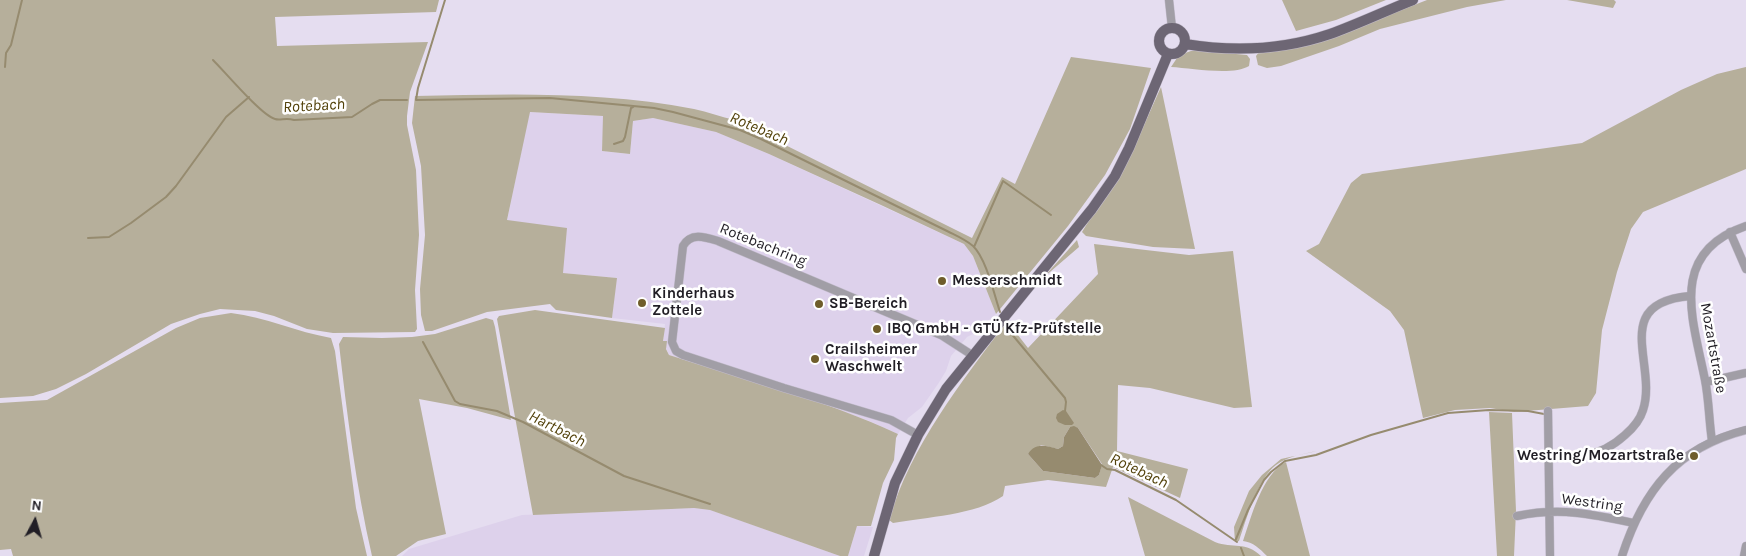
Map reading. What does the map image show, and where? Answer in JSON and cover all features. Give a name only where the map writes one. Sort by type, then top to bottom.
[{"type":"main road","points":[[1185,44],[1234,49],[1272,47],[1330,34],[1413,0]]},
{"type":"main road","points":[[1172,28],[1182,32],[1185,44],[1179,53],[1168,54],[1162,50],[1159,40],[1164,32],[1172,28]]},
{"type":"main road","points":[[874,556],[895,483],[918,435],[946,390],[972,355],[1092,209],[1115,176],[1129,148],[1168,54]]},
{"type":"street","points":[[1169,0],[1172,28]]},
{"type":"street","name":"Mozartstraße","points":[[1712,441],[1706,382],[1692,322],[1690,296],[1693,277],[1707,250],[1717,240],[1730,232],[1746,226]]},
{"type":"street","points":[[1730,232],[1746,269]]},
{"type":"street","name":"Rotebachring","points":[[918,435],[891,420],[683,356],[676,351],[672,342],[673,328],[683,246],[687,240],[694,236],[718,241],[941,334],[972,355]]},
{"type":"street","points":[[1550,456],[1584,456],[1594,453],[1616,443],[1635,425],[1642,413],[1645,399],[1641,349],[1644,321],[1655,306],[1674,298],[1690,296]]},
{"type":"street","points":[[1706,382],[1746,373]]},
{"type":"street","points":[[1548,411],[1551,511],[1550,556]]},
{"type":"street","name":"Westring","points":[[1622,556],[1644,502],[1666,475],[1690,454],[1712,441],[1746,430]]},
{"type":"street","name":"Westring","points":[[1517,516],[1551,511],[1582,512],[1634,523]]},
{"type":"street","points":[[1744,556],[1746,546]]},
{"type":"shaded area","points":[[0,0],[439,0],[436,12],[275,17],[277,46],[428,42],[410,92],[407,116],[416,170],[419,235],[415,290],[417,329],[415,332],[333,333],[307,329],[255,311],[220,309],[171,324],[86,374],[56,389],[33,396],[0,398]]},
{"type":"shaded area","points":[[1282,0],[1386,0],[1336,20],[1296,31]]},
{"type":"shaded area","points":[[1427,0],[1506,0],[1467,7],[1380,29],[1339,46],[1281,66],[1267,68],[1258,65],[1256,56],[1259,52],[1335,36]]},
{"type":"shaded area","points":[[1567,0],[1614,0],[1616,2],[1613,8]]},
{"type":"shaded area","points":[[1191,51],[1247,55],[1250,59],[1249,66],[1233,71],[1171,67],[1179,55]]},
{"type":"shaded area","points":[[1071,57],[1151,68],[1130,129],[1105,175],[1068,226],[996,314],[973,256],[964,244],[769,154],[716,132],[653,118],[633,121],[630,154],[602,151],[603,116],[530,112],[507,220],[567,228],[563,273],[617,278],[612,318],[556,310],[550,304],[487,312],[432,331],[425,331],[421,315],[420,289],[425,235],[421,166],[412,123],[415,96],[520,94],[590,96],[659,103],[699,110],[735,120],[972,238],[1002,177],[1015,184]]},
{"type":"shaded area","points":[[1746,67],[1746,169],[1643,212],[1631,229],[1617,272],[1602,330],[1596,393],[1588,406],[1514,412],[1490,408],[1455,410],[1423,418],[1404,330],[1390,311],[1306,251],[1319,244],[1351,183],[1362,174],[1582,143],[1681,90],[1717,74]]},
{"type":"shaded area","points":[[1161,87],[1195,249],[1153,247],[1086,236],[1082,232],[1134,147]]},
{"type":"shaded area","points":[[529,112],[604,116],[602,151],[630,154],[633,121],[653,118],[716,132],[769,154],[964,244],[973,256],[996,314],[967,337],[951,356],[946,371],[938,384],[922,407],[908,418],[898,434],[827,406],[669,355],[663,341],[665,324],[612,318],[616,278],[563,273],[507,221]]},
{"type":"shaded area","points":[[1077,240],[1079,247],[1043,278]]},
{"type":"shaded area","points":[[1094,244],[1189,255],[1233,251],[1252,407],[1234,408],[1150,388],[1118,385],[1117,451],[1188,469],[1180,498],[1113,467],[1106,487],[1048,480],[1005,486],[1003,496],[979,507],[950,514],[893,523],[889,520],[898,492],[924,440],[955,391],[1007,321],[1028,348],[1098,274]],"holes":[[[1070,427],[1078,428],[1102,464],[1099,475],[1095,478],[1043,471],[1028,454],[1041,445],[1058,449],[1063,446],[1064,437]]]},
{"type":"shaded area","points":[[535,310],[665,328],[663,341],[667,341],[666,349],[669,355],[814,400],[898,434],[894,460],[883,483],[871,526],[857,526],[848,556],[840,556],[710,510],[694,508],[533,515],[497,319],[499,316]]},
{"type":"shaded area","points":[[231,313],[331,338],[335,351],[356,508],[367,556],[13,556],[11,549],[0,550],[0,403],[47,400],[176,328],[200,318]]},
{"type":"shaded area","points":[[486,318],[493,320],[495,327],[511,420],[467,408],[419,399],[446,534],[418,541],[396,556],[372,556],[352,450],[339,344],[343,337],[382,338],[435,334]]},
{"type":"shaded area","points":[[1063,410],[1066,411],[1074,423],[1072,425],[1058,422],[1057,414]]},
{"type":"shaded area","points":[[1489,412],[1512,413],[1516,511],[1514,556],[1497,556]]},
{"type":"shaded area","points":[[1070,427],[1078,428],[1102,465],[1099,475],[1095,478],[1043,471],[1028,454],[1038,446],[1058,449],[1063,446],[1064,437]]},
{"type":"shaded area","points":[[1296,456],[1276,465],[1264,479],[1253,500],[1239,541],[1235,542],[1234,527],[1249,491],[1262,475],[1281,459]]},
{"type":"shaded area","points":[[1286,462],[1310,556],[1267,556],[1253,544],[1243,541],[1258,497],[1270,476]]},
{"type":"shaded area","points":[[1128,497],[1215,542],[1250,548],[1261,556],[1145,556]]},
{"type":"shaded area","points":[[694,508],[711,510],[840,556],[402,556],[409,549],[522,515]]},
{"type":"shaded area","points":[[857,526],[873,527],[864,556],[848,556]]},
{"type":"waterway","points":[[5,67],[6,53],[11,45],[22,0]]},
{"type":"waterway","name":"Rotebach","points":[[445,0],[416,100],[550,98],[654,108],[740,130],[955,235],[973,246],[986,267],[1000,312]]},
{"type":"waterway","name":"Rotebach","points":[[213,60],[253,102],[275,119],[352,117],[380,100],[407,100]]},
{"type":"waterway","points":[[88,238],[109,237],[166,197],[226,117],[249,97]]},
{"type":"waterway","points":[[614,144],[623,141],[631,108],[633,107]]},
{"type":"waterway","points":[[974,247],[1003,181],[1051,215]]},
{"type":"waterway","name":"Rotebach","points":[[1005,326],[1065,398],[1065,411]]},
{"type":"waterway","name":"Hartbach","points":[[423,342],[455,401],[460,404],[497,411],[523,422],[624,476],[710,504]]},
{"type":"waterway","points":[[1236,539],[1248,510],[1264,480],[1285,461],[1316,455],[1371,435],[1448,413],[1489,410],[1528,411],[1544,414]]},
{"type":"waterway","name":"Rotebach","points":[[1101,465],[1176,500],[1237,542]]},
{"type":"waterway","name":"Rotebach","points":[[1241,548],[1244,556]]},
{"type":"place","name":"Messerschmidt","points":[[942,281]]},
{"type":"place","name":"Kinderhaus Zottele","points":[[642,303]]},
{"type":"place","name":"SB-Bereich","points":[[819,304]]},
{"type":"place","name":"IBQ GmbH - GTÜ Kfz-Prüfstelle","points":[[877,329]]},
{"type":"place","name":"Crailsheimer Waschwelt","points":[[815,359]]},
{"type":"place","name":"Westring/Mozartstraße","points":[[1694,456]]}]
